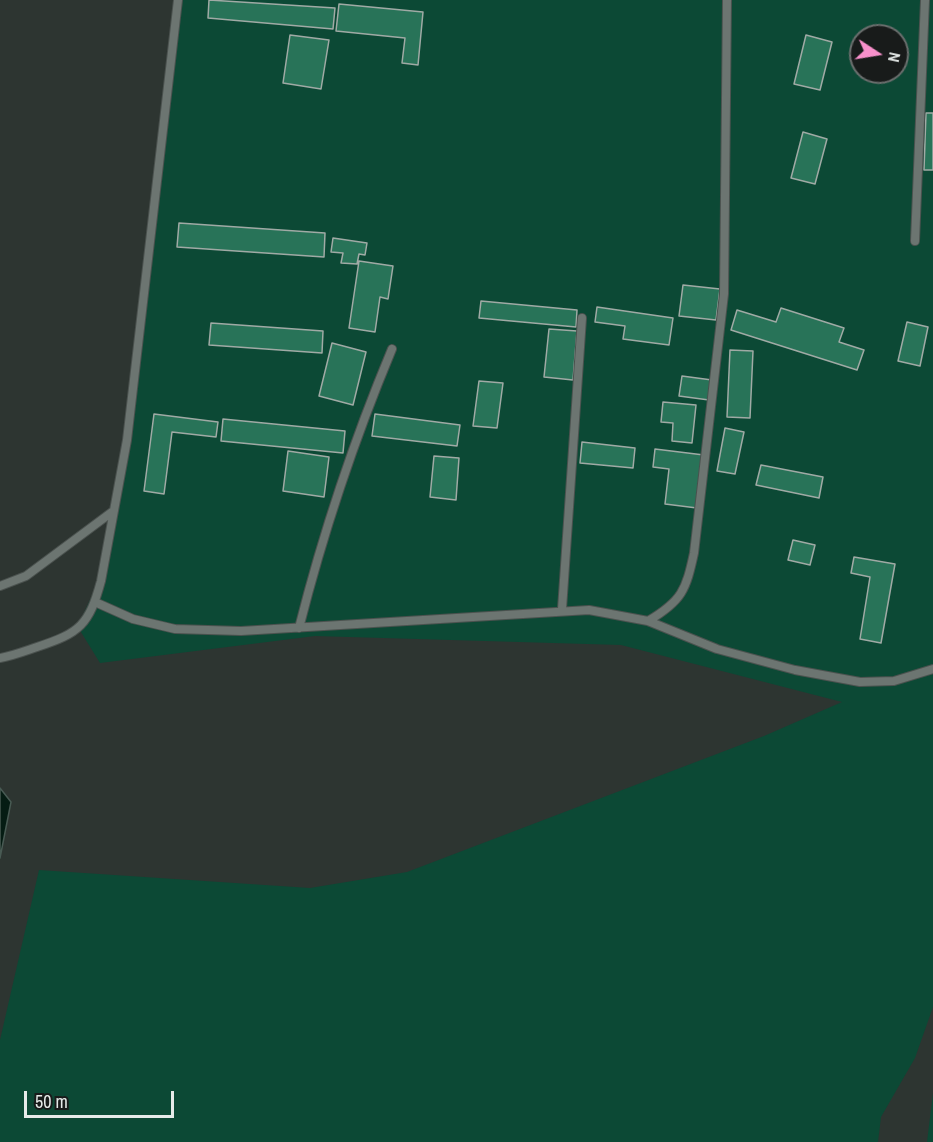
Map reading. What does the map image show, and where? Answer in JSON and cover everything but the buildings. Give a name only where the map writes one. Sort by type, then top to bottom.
[{"type":"lane","points":[[0,658],[68,637],[86,621],[95,602],[127,440],[178,0]]},
{"type":"lane","points":[[648,621],[672,607],[688,582],[694,553],[724,294],[728,0]]},
{"type":"lane","points":[[915,240],[925,0]]},
{"type":"lane","points":[[562,609],[582,318]]},
{"type":"lane","points":[[299,628],[335,501],[392,349]]},
{"type":"lane","points":[[0,586],[27,576],[112,512]]},
{"type":"lane","points":[[95,602],[133,619],[175,629],[241,631],[562,609],[589,610],[648,621],[717,649],[795,670],[860,682],[894,681],[933,669]]},
{"type":"green space","points":[[181,0],[933,0],[933,1007],[915,1058],[881,1117],[878,1142],[0,1142],[0,1040],[39,870],[310,888],[407,872],[764,736],[842,702],[621,645],[315,636],[100,663],[76,624],[81,619],[101,576],[117,508]]},
{"type":"green space","points":[[933,1093],[933,1142],[927,1142]]},
{"type":"shaded area","points":[[0,788],[11,802],[0,858]]}]
